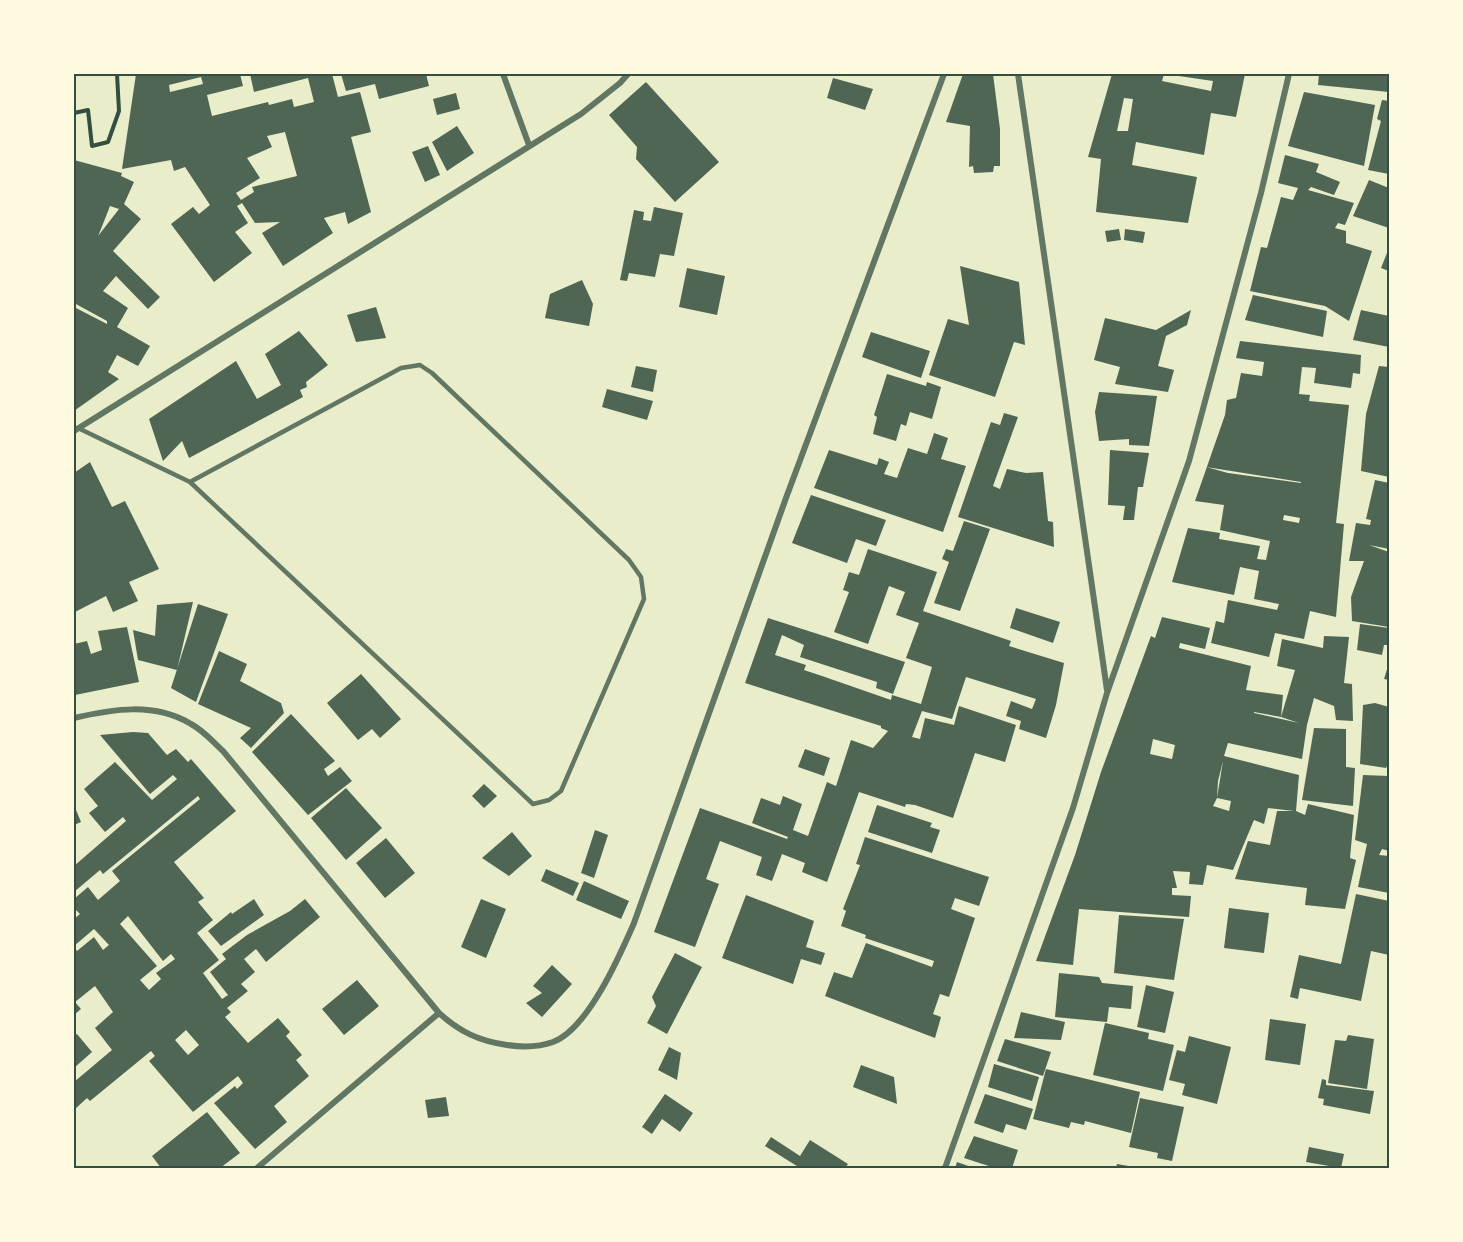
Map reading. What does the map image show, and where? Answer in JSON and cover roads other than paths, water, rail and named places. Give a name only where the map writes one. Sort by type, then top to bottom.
[{"type":"street","points":[[504,74],[529,145]]},
{"type":"street","points":[[75,429],[581,114],[628,74]]},
{"type":"street","points":[[74,718],[106,711],[152,710],[192,724],[223,751],[438,1013],[473,1038],[518,1047],[554,1042],[580,1020],[614,969],[653,876],[786,498],[944,74]]},
{"type":"street","points":[[1018,74],[1107,693]]},
{"type":"street","points":[[945,1168],[1073,808],[1107,693],[1189,460],[1261,193],[1289,74]]},
{"type":"street","points":[[257,1168],[438,1013]]},
{"type":"lane","points":[[75,429],[190,482],[533,804],[549,800],[561,791],[644,599],[641,578],[629,560],[432,373],[420,365],[401,368],[190,482]]}]
